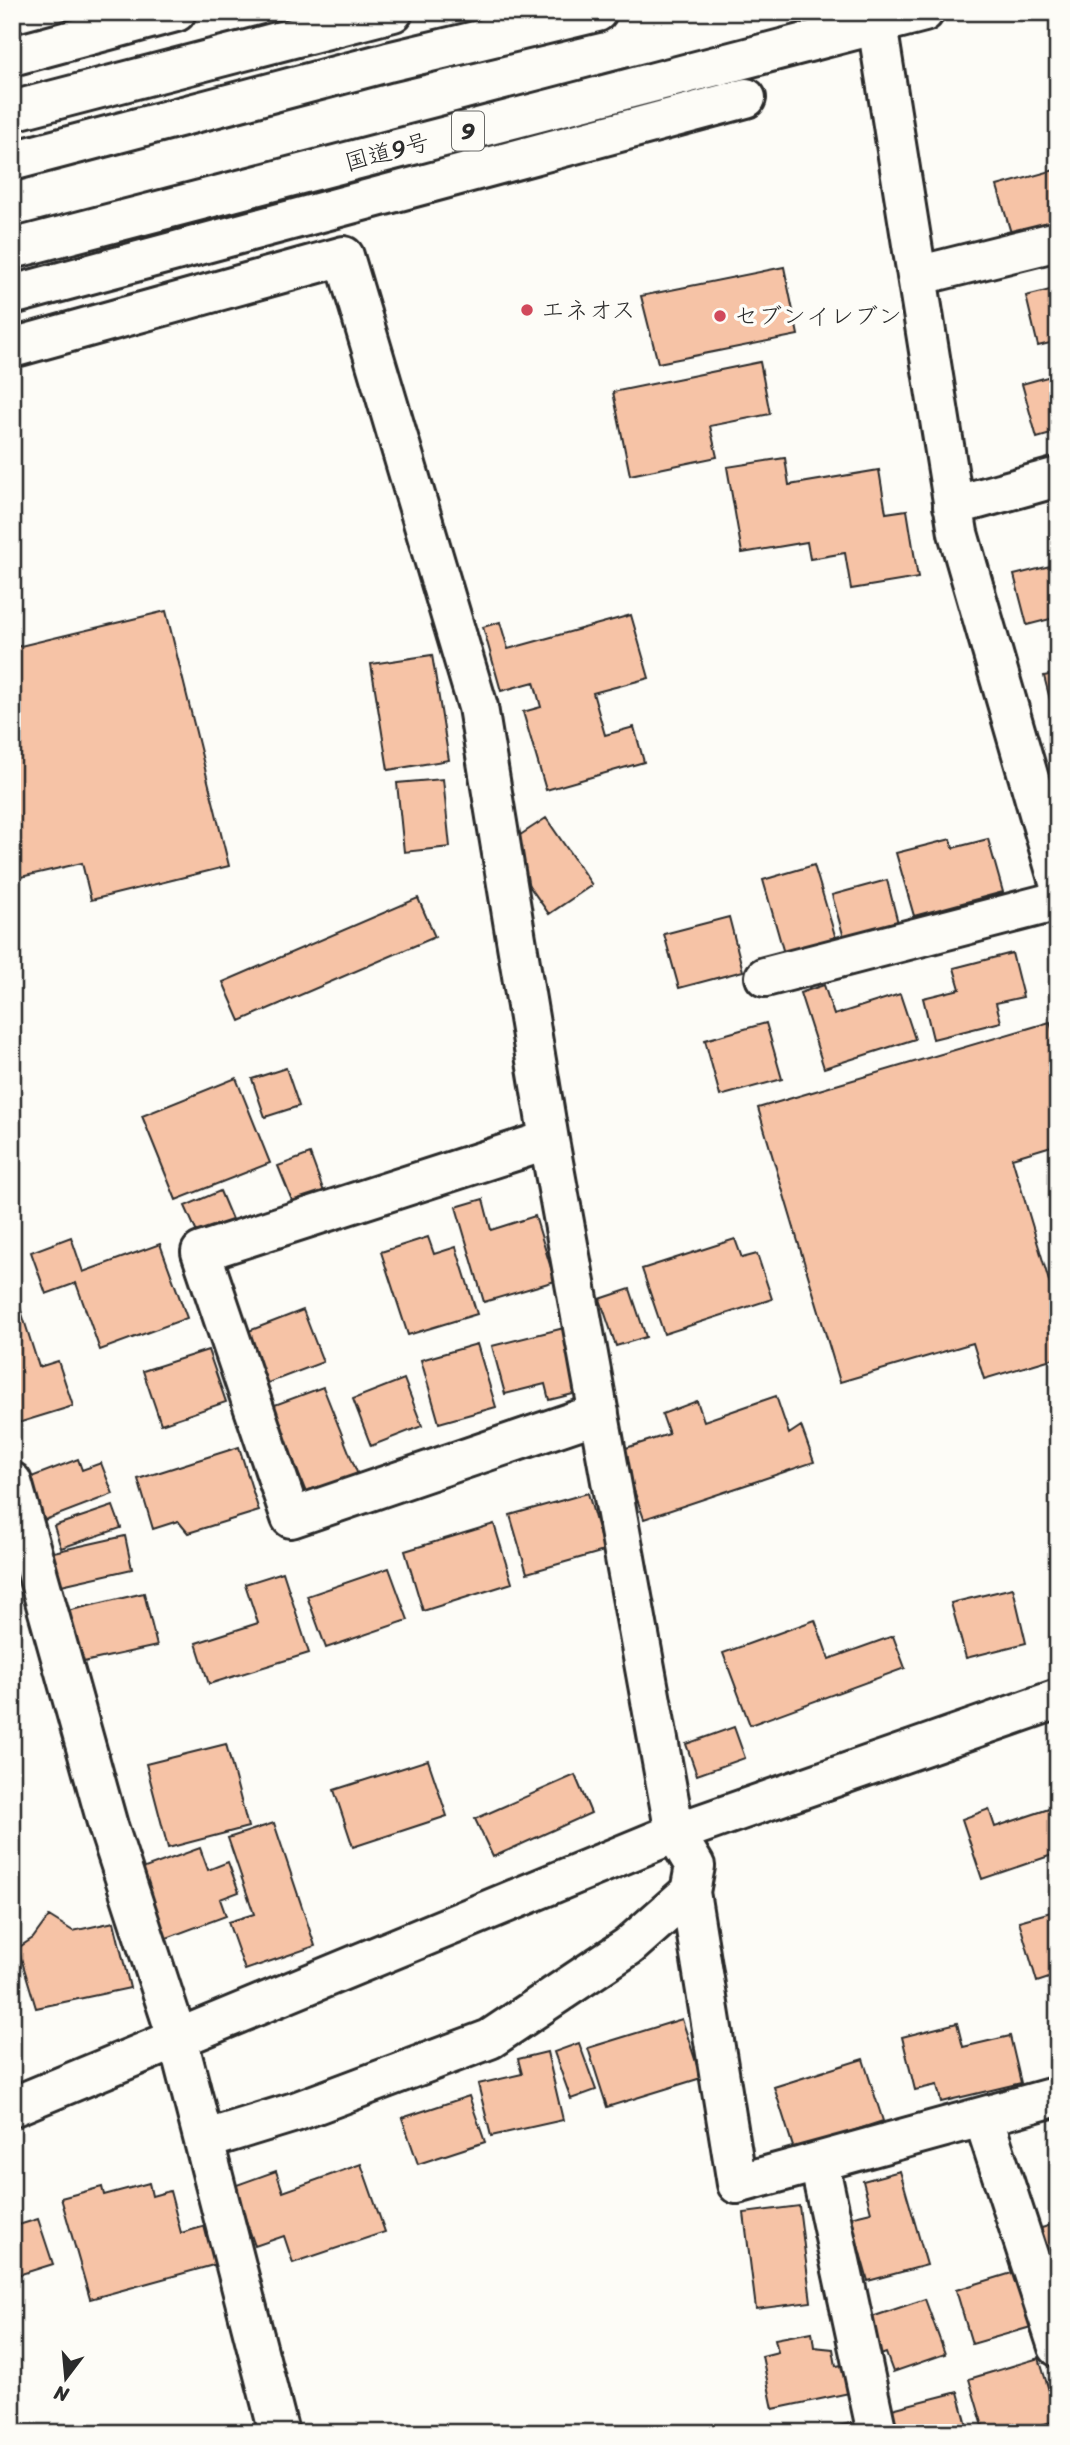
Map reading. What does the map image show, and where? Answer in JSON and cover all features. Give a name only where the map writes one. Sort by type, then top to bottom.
[{"type":"main road","points":[[12,56],[176,12]]},
{"type":"main road","points":[[12,111],[393,12]]},
{"type":"main road","points":[[12,161],[388,62],[597,12]]},
{"type":"main road","name":"国道9号","points":[[12,249],[622,91],[876,19],[924,12]]},
{"type":"main road","points":[[876,19],[958,533],[1058,880]]},
{"type":"main road","points":[[312,33],[388,62]]},
{"type":"main road","points":[[576,143],[622,91]]},
{"type":"main road","points":[[13,295],[746,97]]},
{"type":"main road","points":[[13,295],[64,236]]},
{"type":"main road","points":[[917,276],[1058,241]]},
{"type":"main road","points":[[12,348],[344,256],[478,707],[550,1140],[675,1833],[695,1866],[690,1892],[737,2184],[1058,2096]]},
{"type":"main road","points":[[953,506],[1058,477]]},
{"type":"main road","points":[[765,977],[1058,901]]},
{"type":"main road","points":[[550,1140],[201,1252],[291,1518],[599,1413]]},
{"type":"main road","points":[[12,1482],[108,1826],[178,2040],[279,2433]]},
{"type":"main road","points":[[12,2107],[675,1833],[1058,1699]]},
{"type":"main road","points":[[204,2140],[295,2112],[490,2039],[629,1946],[690,1892]]},
{"type":"main road","points":[[983,2117],[1058,2347]]},
{"type":"main road","points":[[819,2163],[877,2433]]},
{"type":"building","points":[[35,12],[79,12],[79,14],[35,15]]},
{"type":"building","points":[[1058,169],[1058,220],[1011,233],[997,186]]},
{"type":"building","name":"セブンイレブン","points":[[784,267],[798,335],[658,363],[641,296]]},
{"type":"building","points":[[1058,288],[1058,341],[1038,346],[1026,296]]},
{"type":"building","points":[[760,362],[770,414],[710,426],[717,457],[630,475],[613,392]]},
{"type":"building","points":[[1058,374],[1058,432],[1037,438],[1022,384]]},
{"type":"building","points":[[785,458],[789,485],[879,470],[886,513],[907,510],[918,578],[851,589],[845,553],[810,559],[807,542],[742,553],[727,467]]},
{"type":"building","points":[[1058,564],[1058,617],[1027,625],[1014,575]]},
{"type":"building","points":[[166,611],[229,866],[91,900],[82,863],[12,879],[12,648]]},
{"type":"building","points":[[631,615],[649,678],[593,693],[605,735],[634,727],[644,762],[546,790],[523,712],[541,707],[534,682],[501,691],[483,627],[500,622],[508,649]]},
{"type":"building","points":[[432,655],[449,760],[388,770],[371,664]]},
{"type":"building","points":[[1058,673],[1058,731],[1044,676]]},
{"type":"building","points":[[443,779],[450,847],[404,852],[397,783]]},
{"type":"building","points":[[546,818],[592,885],[549,914],[502,847]]},
{"type":"building","points":[[951,839],[953,848],[988,839],[1003,892],[914,916],[896,853]]},
{"type":"building","points":[[814,865],[837,942],[785,957],[763,880]]},
{"type":"building","points":[[887,880],[900,931],[846,945],[832,895]]},
{"type":"building","points":[[418,898],[435,937],[240,1021],[223,982]]},
{"type":"building","points":[[729,917],[743,971],[679,988],[664,934]]},
{"type":"building","points":[[1012,953],[1023,997],[996,1003],[1001,1022],[933,1039],[923,998],[960,989],[954,968]]},
{"type":"building","points":[[824,985],[834,1015],[900,994],[915,1039],[824,1068],[800,993]]},
{"type":"building","points":[[1050,1022],[1058,1048],[1058,1144],[1012,1158],[1058,1311],[1058,1357],[984,1379],[973,1343],[840,1382],[758,1108]]},
{"type":"building","points":[[766,1023],[782,1079],[720,1096],[705,1040]]},
{"type":"building","points":[[286,1068],[299,1106],[265,1117],[252,1079]]},
{"type":"building","points":[[236,1078],[270,1163],[176,1200],[142,1116]]},
{"type":"building","points":[[310,1154],[324,1192],[293,1203],[278,1166]]},
{"type":"building","points":[[220,1191],[236,1229],[202,1244],[185,1206]]},
{"type":"building","points":[[483,1199],[491,1230],[535,1216],[555,1281],[484,1302],[456,1207]]},
{"type":"building","points":[[71,1237],[83,1272],[160,1244],[187,1318],[100,1350],[76,1283],[46,1294],[31,1252]]},
{"type":"building","points":[[428,1237],[434,1254],[456,1247],[477,1314],[408,1335],[381,1252]]},
{"type":"building","points":[[735,1239],[742,1258],[757,1254],[772,1299],[664,1334],[642,1269]]},
{"type":"building","points":[[630,1289],[646,1337],[616,1346],[600,1299]]},
{"type":"building","points":[[18,1301],[39,1367],[58,1361],[73,1406],[15,1424],[12,1302]]},
{"type":"building","points":[[303,1310],[323,1362],[260,1386],[241,1334]]},
{"type":"building","points":[[564,1328],[581,1392],[549,1400],[545,1384],[505,1394],[492,1346]]},
{"type":"building","points":[[477,1344],[496,1407],[439,1423],[421,1360]]},
{"type":"building","points":[[208,1350],[226,1402],[161,1424],[143,1371]]},
{"type":"building","points":[[404,1379],[422,1426],[371,1446],[353,1399]]},
{"type":"building","points":[[323,1387],[358,1475],[307,1495],[272,1406]]},
{"type":"building","points":[[776,1396],[789,1434],[801,1426],[814,1462],[644,1519],[620,1450],[669,1434],[662,1414],[697,1401],[704,1421]]},
{"type":"building","points":[[239,1447],[259,1511],[188,1533],[178,1521],[153,1529],[138,1479]]},
{"type":"building","points":[[78,1459],[82,1470],[101,1463],[113,1494],[37,1523],[21,1481]]},
{"type":"building","points":[[588,1493],[604,1551],[527,1573],[510,1515]]},
{"type":"building","points":[[113,1506],[121,1528],[61,1548],[54,1526]]},
{"type":"building","points":[[494,1524],[512,1583],[423,1611],[405,1551]]},
{"type":"building","points":[[125,1536],[132,1569],[57,1586],[49,1553]]},
{"type":"building","points":[[389,1568],[408,1620],[326,1648],[307,1596]]},
{"type":"building","points":[[283,1572],[309,1653],[209,1684],[196,1643],[258,1623],[245,1584]]},
{"type":"building","points":[[1013,1588],[1026,1643],[966,1658],[951,1603]]},
{"type":"building","points":[[144,1593],[157,1646],[79,1663],[67,1611]]},
{"type":"building","points":[[815,1620],[829,1659],[893,1636],[905,1668],[750,1725],[723,1653]]},
{"type":"building","points":[[734,1727],[745,1758],[697,1775],[686,1744]]},
{"type":"building","points":[[226,1744],[248,1827],[168,1848],[146,1764]]},
{"type":"building","points":[[428,1760],[447,1816],[353,1847],[334,1790]]},
{"type":"building","points":[[575,1775],[591,1813],[493,1857],[475,1819]]},
{"type":"building","points":[[1058,1806],[1058,1853],[982,1879],[962,1819],[989,1809],[995,1827]]},
{"type":"building","points":[[274,1823],[315,1946],[245,1970],[228,1922],[254,1914],[228,1838]]},
{"type":"building","points":[[200,1848],[208,1870],[228,1862],[239,1892],[220,1899],[226,1916],[156,1942],[131,1873]]},
{"type":"building","points":[[1058,1910],[1058,1975],[1037,1982],[1019,1921]]},
{"type":"building","points":[[49,1916],[73,1931],[114,1922],[130,1988],[36,2008],[18,1948],[33,1938]]},
{"type":"building","points":[[682,2019],[701,2078],[607,2107],[588,2048]]},
{"type":"building","points":[[957,2023],[963,2047],[1010,2036],[1021,2083],[941,2102],[937,2085],[915,2090],[902,2037]]},
{"type":"building","points":[[579,2043],[596,2090],[571,2099],[554,2052]]},
{"type":"building","points":[[547,2052],[563,2120],[491,2136],[478,2084],[522,2074],[518,2059]]},
{"type":"building","points":[[863,2059],[883,2121],[794,2150],[774,2087]]},
{"type":"building","points":[[469,2096],[485,2142],[418,2164],[402,2118]]},
{"type":"building","points":[[361,2164],[385,2232],[293,2263],[284,2236],[255,2246],[234,2186],[276,2171],[283,2192]]},
{"type":"building","points":[[900,2171],[927,2265],[868,2281],[850,2217],[871,2212],[863,2181]]},
{"type":"building","points":[[149,2183],[152,2196],[170,2191],[181,2233],[206,2226],[217,2264],[90,2299],[61,2198],[102,2187],[104,2195]]},
{"type":"building","points":[[799,2206],[811,2302],[756,2309],[744,2213]]},
{"type":"building","points":[[38,2219],[53,2264],[12,2277],[12,2227]]},
{"type":"building","points":[[1058,2223],[1058,2250],[1043,2254],[1035,2230]]},
{"type":"building","points":[[1058,2263],[1058,2294],[1047,2267]]},
{"type":"building","points":[[1015,2272],[1031,2327],[972,2344],[956,2290]]},
{"type":"building","points":[[925,2299],[945,2354],[893,2372],[886,2353],[878,2356],[866,2319]]},
{"type":"building","points":[[812,2332],[814,2347],[833,2349],[836,2366],[848,2364],[854,2392],[773,2409],[762,2356],[778,2352],[775,2339]]},
{"type":"building","points":[[1039,2358],[1058,2420],[1014,2433],[985,2433],[969,2379]]},
{"type":"building","points":[[958,2392],[969,2433],[899,2433],[892,2409]]},
{"type":"building","points":[[851,2423],[854,2433],[809,2433]]},
{"type":"place","name":"エネオス","points":[[527,310]]},
{"type":"place","name":"セブンイレブン","points":[[720,316]]}]
